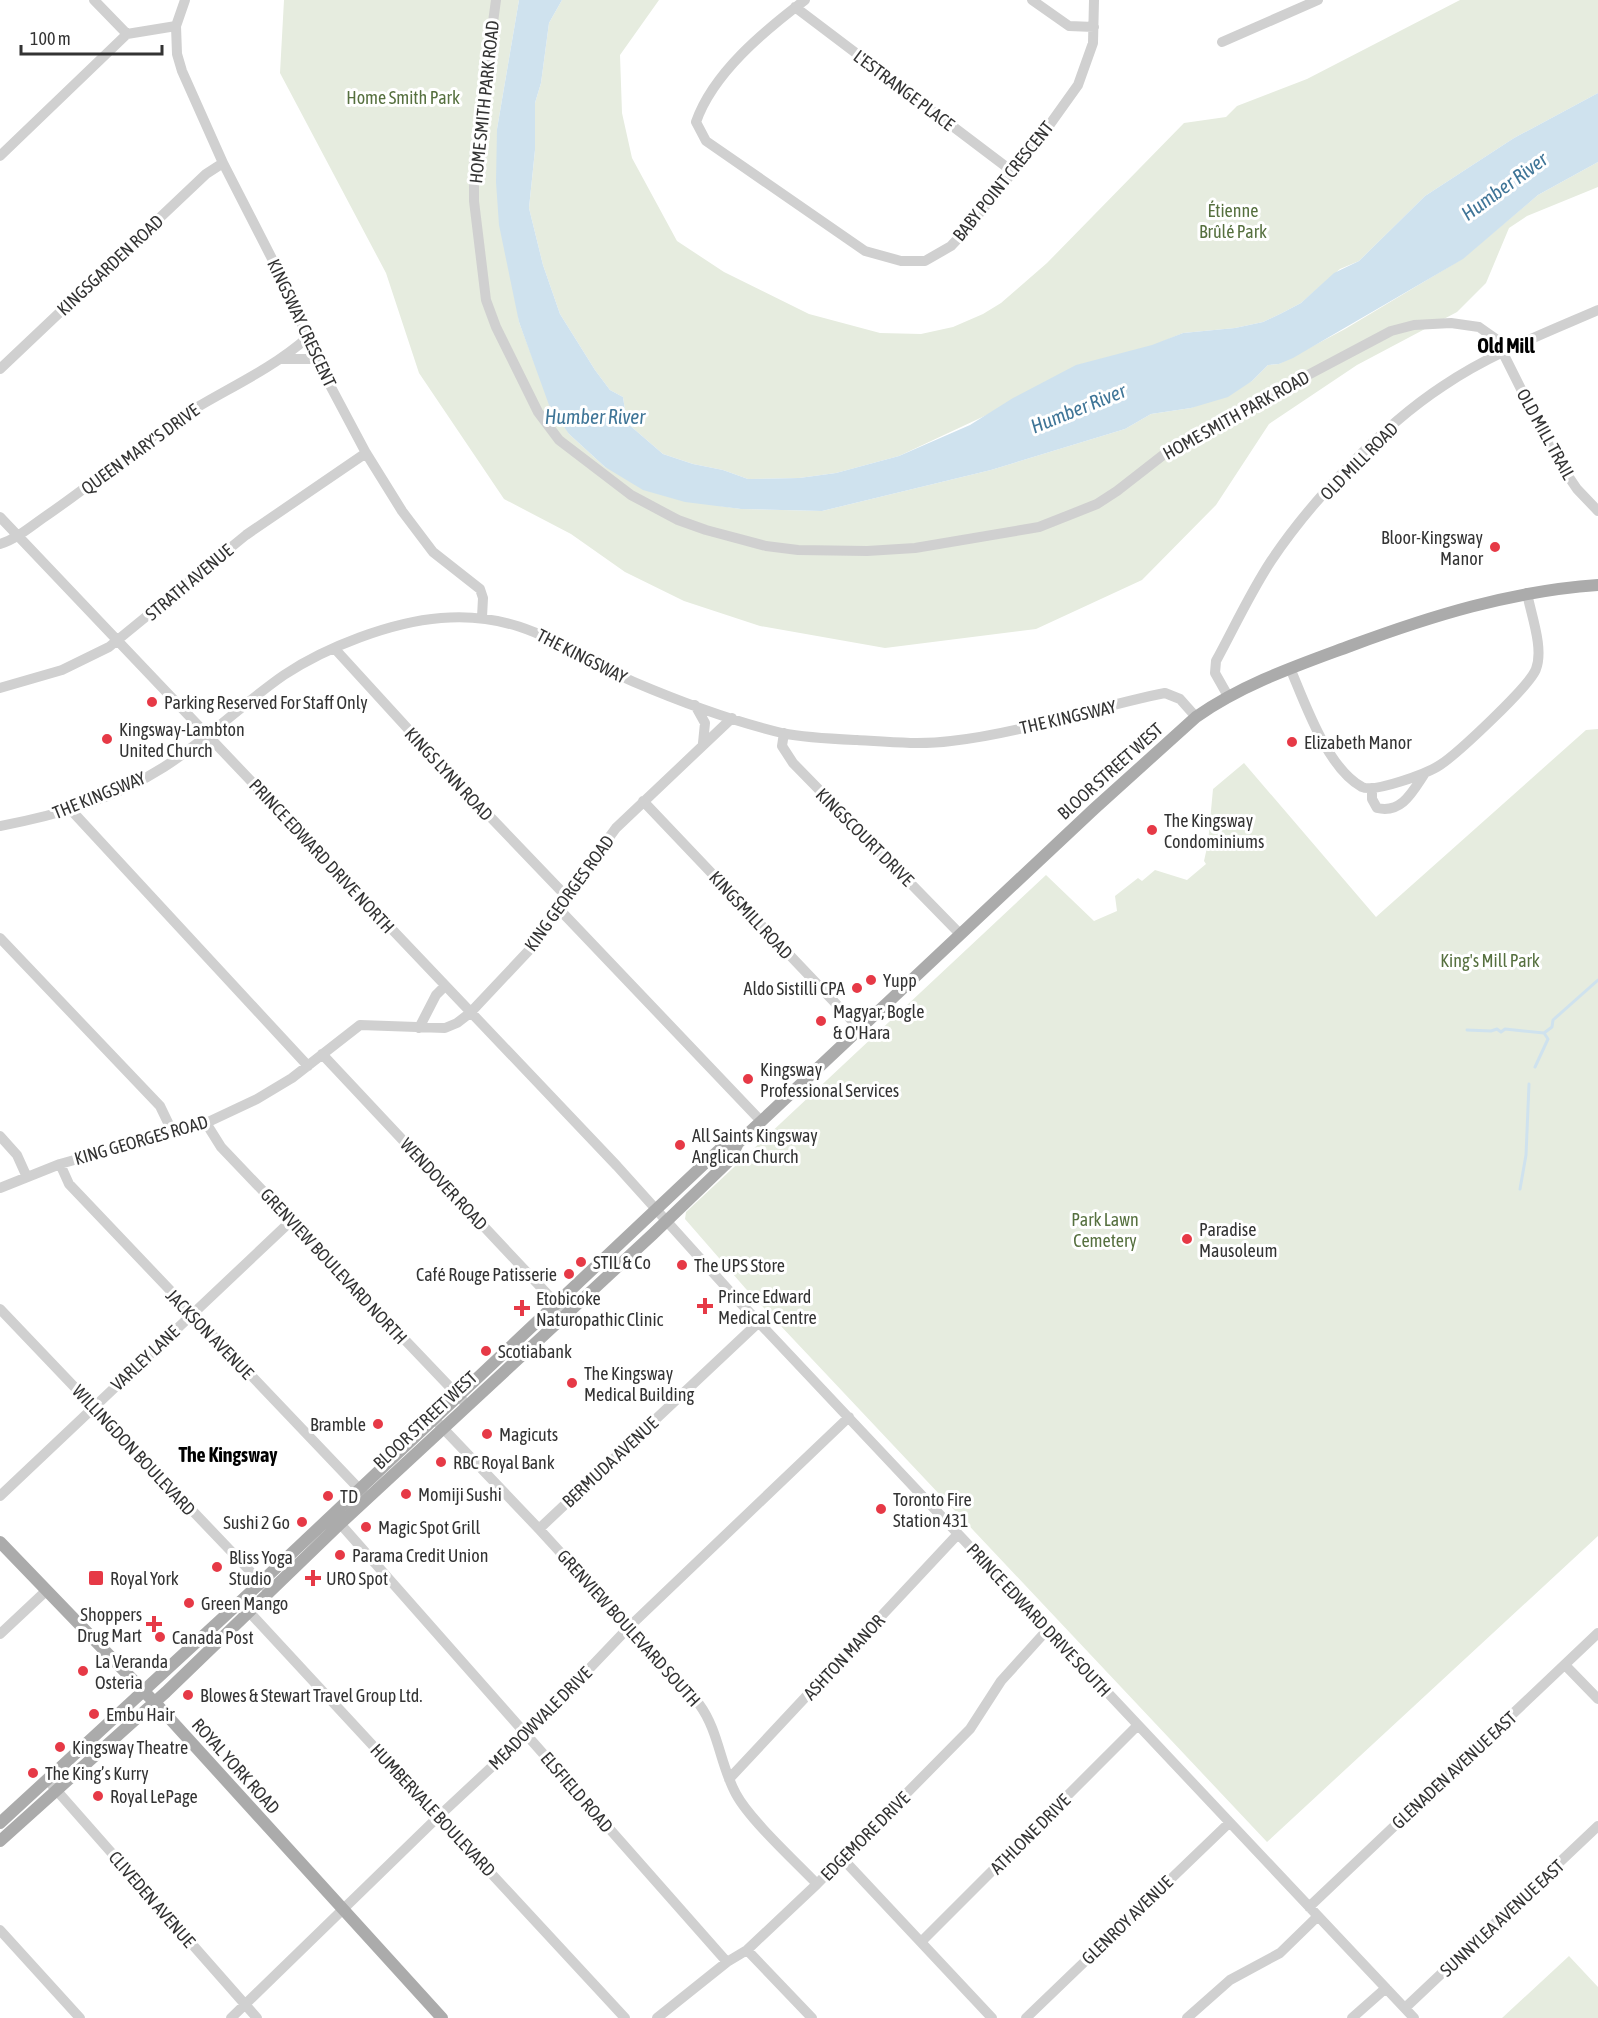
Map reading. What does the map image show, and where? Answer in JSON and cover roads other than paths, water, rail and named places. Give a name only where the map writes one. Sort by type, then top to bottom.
[{"type":"main road","name":"BLOOR STREET WEST","points":[[0,1841],[154,1702],[341,1523],[667,1220],[730,1160],[738,1143],[761,1121],[1196,717],[1228,696],[1290,668],[1442,614],[1527,593],[1598,585]]},
{"type":"main road","name":"BLOOR STREET WEST","points":[[0,1823],[240,1602],[719,1150],[738,1143]]},
{"type":"main road","name":"ROYAL YORK ROAD","points":[[0,1542],[154,1702],[442,2018]]},
{"type":"street","points":[[94,0],[127,34]]},
{"type":"street","name":"KINGSWAY CRESCENT","points":[[185,0],[176,26],[177,54],[182,71],[223,163],[288,290],[316,358],[388,490],[433,552],[480,589],[483,598],[482,617]]},
{"type":"street","name":"HOME SMITH PARK ROAD","points":[[496,0],[477,139],[474,201],[486,300],[496,327],[537,412],[559,440],[631,495],[678,520],[706,530],[766,546],[798,550],[867,551],[915,548],[1039,527],[1097,504],[1176,445],[1391,331],[1414,325],[1451,322],[1467,325],[1492,335],[1504,351]]},
{"type":"street","points":[[795,7],[805,0]]},
{"type":"street","points":[[1032,0],[1069,26],[1094,27]]},
{"type":"street","name":"BABY POINT CRESCENT","points":[[795,7],[751,47],[714,87],[696,122],[706,141],[866,251],[901,261],[925,261],[951,246],[1013,172],[1078,85],[1093,44],[1094,0]]},
{"type":"street","points":[[1222,42],[1294,4],[1318,0]]},
{"type":"street","name":"L'ESTRANGE PLACE","points":[[795,7],[1013,172]]},
{"type":"street","points":[[0,156],[127,34],[176,26]]},
{"type":"street","name":"KINGSGARDEN ROAD","points":[[0,369],[206,174],[223,163]]},
{"type":"street","name":"OLD MILL ROAD","points":[[1228,696],[1215,673],[1215,664],[1271,562],[1338,480],[1410,410],[1442,386],[1504,351],[1598,310]]},
{"type":"street","name":"QUEEN MARY'S DRIVE","points":[[0,544],[18,536],[89,487],[171,424],[213,396],[283,359],[307,338]]},
{"type":"street","name":"OLD MILL TRAIL","points":[[1504,351],[1540,431],[1568,477],[1598,511]]},
{"type":"street","name":"QUEEN MARY'S DRIVE","points":[[283,359],[316,358]]},
{"type":"street","name":"STRATH AVENUE","points":[[0,688],[38,678],[81,662],[117,642],[246,535],[366,453]]},
{"type":"street","name":"PRINCE EDWARD DRIVE NORTH","points":[[0,517],[667,1220]]},
{"type":"street","points":[[1290,668],[1327,751],[1362,787],[1372,788],[1425,773],[1442,764],[1527,686],[1537,668],[1538,649],[1527,593]]},
{"type":"street","name":"THE KINGSWAY","points":[[0,826],[71,810],[148,776],[208,736],[285,674],[335,649],[398,624],[444,617],[482,617],[518,624],[631,680],[732,718],[784,733],[906,743],[953,741],[1035,725],[1166,693],[1180,699],[1196,717]]},
{"type":"street","name":"KINGS LYNN ROAD","points":[[335,649],[459,785],[566,896]]},
{"type":"street","points":[[695,705],[705,723],[703,744]]},
{"type":"street","name":"KING GEORGES ROAD","points":[[0,1188],[26,1175],[60,1164],[206,1123],[257,1099],[309,1066],[360,1025],[445,1028],[457,1023],[470,1013],[534,945],[566,896],[616,828],[732,718]]},
{"type":"street","name":"KINGSCOURT DRIVE","points":[[784,733],[782,746],[793,763],[960,934]]},
{"type":"street","points":[[1372,788],[1372,799],[1377,808],[1388,811],[1396,808],[1407,798],[1425,773]]},
{"type":"street","name":"KINGSMILL ROAD","points":[[643,801],[859,1028]]},
{"type":"street","points":[[71,810],[309,1066]]},
{"type":"street","points":[[558,908],[761,1121]]},
{"type":"street","points":[[0,938],[160,1106],[172,1133]]},
{"type":"street","points":[[419,1028],[436,995],[445,986]]},
{"type":"street","name":"WENDOVER ROAD","points":[[322,1054],[566,1314]]},
{"type":"street","name":"GRENVIEW BOULEVARD NORTH","points":[[206,1123],[221,1147],[467,1405]]},
{"type":"street","points":[[0,1136],[16,1155],[26,1175]]},
{"type":"street","name":"JACKSON AVENUE","points":[[60,1164],[69,1184],[191,1315],[368,1498]]},
{"type":"street","name":"PRINCE EDWARD DRIVE SOUTH","points":[[667,1220],[759,1322],[1414,2018]]},
{"type":"street","name":"VARLEY LANE","points":[[0,1496],[291,1221]]},
{"type":"street","name":"WILLINGDON BOULEVARD","points":[[0,1309],[269,1591]]},
{"type":"street","name":"BERMUDA AVENUE","points":[[539,1529],[759,1322]]},
{"type":"street","name":"MEADOWVALE DRIVE","points":[[231,2018],[439,1816],[526,1736],[630,1626],[849,1417]]},
{"type":"street","name":"GRENVIEW BOULEVARD SOUTH","points":[[434,1419],[630,1626],[706,1713],[716,1735],[729,1779],[741,1803],[817,1884]]},
{"type":"street","name":"ELSFIELD ROAD","points":[[332,1514],[727,1962]]},
{"type":"street","name":"ASHTON MANOR","points":[[729,1779],[958,1534]]},
{"type":"street","points":[[0,1634],[46,1591]]},
{"type":"street","name":"HUMBERVALE BOULEVARD","points":[[240,1602],[625,2018]]},
{"type":"street","name":"EDGEMORE DRIVE","points":[[657,2018],[727,1962],[747,1950],[817,1884],[970,1729],[1001,1682],[1048,1629]]},
{"type":"street","name":"GLENADEN AVENUE EAST","points":[[1309,1907],[1598,1634]]},
{"type":"street","points":[[1565,1665],[1598,1699]]},
{"type":"street","name":"ATHLONE DRIVE","points":[[921,1942],[1138,1725]]},
{"type":"street","name":"CLIVEDEN AVENUE","points":[[47,1780],[257,2018]]},
{"type":"street","name":"GLENROY AVENUE","points":[[1026,2018],[1229,1823]]},
{"type":"street","name":"SUNNYLEA AVENUE EAST","points":[[1405,2008],[1598,1826]]},
{"type":"street","points":[[842,1858],[992,2018]]},
{"type":"street","points":[[1187,2018],[1230,1980],[1280,1953],[1318,1916]]},
{"type":"street","points":[[0,1930],[80,2018]]},
{"type":"street","points":[[747,1950],[812,2018]]},
{"type":"street","points":[[1352,2018],[1386,1988]]},
{"type":"water","name":"Humber River","points":[[519,0],[562,0],[549,23],[541,83],[535,103],[535,150],[529,208],[543,265],[560,314],[610,390],[623,397],[627,423],[663,454],[748,479],[799,478],[836,473],[899,456],[970,425],[1013,398],[1076,365],[1152,345],[1183,333],[1235,328],[1263,322],[1301,303],[1334,273],[1359,261],[1425,196],[1514,138],[1598,93],[1598,162],[1538,195],[1463,259],[1293,358],[1279,364],[1268,365],[1252,381],[1228,397],[1191,408],[1151,414],[1125,429],[991,470],[822,511],[741,509],[685,502],[643,490],[605,467],[569,434],[549,405],[519,322],[499,225],[496,182],[497,129]]},
{"type":"waterway","points":[[1467,1030],[1497,1029],[1501,1032],[1505,1029],[1544,1033],[1552,1027],[1553,1020],[1598,980]]},
{"type":"waterway","points":[[1535,1067],[1548,1039],[1544,1033]]},
{"type":"waterway","points":[[1520,1189],[1526,1155],[1529,1084]]},
{"type":"place","name":"Bloor-Kingsway Manor","points":[[1495,547]]},
{"type":"place","name":"Parking Reserved For Staff Only","points":[[152,702]]},
{"type":"place","name":"Kingsway-Lambton United Church","points":[[107,739]]},
{"type":"place","name":"Elizabeth Manor","points":[[1292,742]]},
{"type":"place","name":"The Kingsway Condominiums","points":[[1152,830]]},
{"type":"place","name":"Yupp","points":[[871,980]]},
{"type":"place","name":"Aldo Sistilli CPA","points":[[857,988]]},
{"type":"place","name":"Magyar, Bogle & O'Hara","points":[[821,1021]]},
{"type":"place","name":"Kingsway Professional Services","points":[[748,1079]]},
{"type":"place","name":"All Saints Kingsway Anglican Church","points":[[680,1145]]},
{"type":"place","name":"Paradise Mausoleum","points":[[1187,1239]]},
{"type":"place","name":"STIL & Co","points":[[581,1262]]},
{"type":"place","name":"The UPS Store","points":[[682,1265]]},
{"type":"place","name":"Café Rouge Patisserie","points":[[569,1274]]},
{"type":"place","name":"Prince Edward Medical Centre","points":[[705,1306]]},
{"type":"place","name":"Etobicoke Naturopathic Clinic","points":[[522,1308]]},
{"type":"place","name":"Scotiabank","points":[[486,1351]]},
{"type":"place","name":"The Kingsway Medical Building","points":[[572,1383]]},
{"type":"place","name":"Bramble","points":[[378,1424]]},
{"type":"place","name":"Magicuts","points":[[487,1434]]},
{"type":"place","name":"RBC Royal Bank","points":[[441,1462]]},
{"type":"place","name":"Momiji Sushi","points":[[406,1494]]},
{"type":"place","name":"TD","points":[[328,1496]]},
{"type":"place","name":"Toronto Fire Station 431","points":[[881,1509]]},
{"type":"place","name":"Sushi 2 Go","points":[[302,1522]]},
{"type":"place","name":"Magic Spot Grill","points":[[366,1527]]},
{"type":"place","name":"Parama Credit Union","points":[[340,1555]]},
{"type":"place","name":"Bliss Yoga Studio","points":[[217,1567]]},
{"type":"place","name":"Royal York","points":[[96,1578]]},
{"type":"place","name":"URO Spot","points":[[313,1578]]},
{"type":"place","name":"Green Mango","points":[[189,1603]]},
{"type":"place","name":"Shoppers Drug Mart","points":[[154,1624]]},
{"type":"place","name":"Canada Post","points":[[160,1637]]},
{"type":"place","name":"La Veranda Osteria","points":[[83,1671]]},
{"type":"place","name":"Blowes & Stewart Travel Group Ltd.","points":[[188,1695]]},
{"type":"place","name":"Embu Hair","points":[[94,1714]]},
{"type":"place","name":"Kingsway Theatre","points":[[60,1747]]},
{"type":"place","name":"The King’s Kurry","points":[[33,1773]]},
{"type":"place","name":"Royal LePage","points":[[98,1796]]},
{"type":"district","name":"Old Mill","points":[[1506,345]]},
{"type":"district","name":"The Kingsway","points":[[228,1454]]},
{"type":"park label","name":"Home Smith Park","points":[[403,97]]},
{"type":"park label","name":"Étienne Brûlé Park","points":[[1233,220]]},
{"type":"park label","name":"King's Mill Park","points":[[1490,960]]},
{"type":"park label","name":"Park Lawn Cemetery","points":[[1105,1229]]}]
